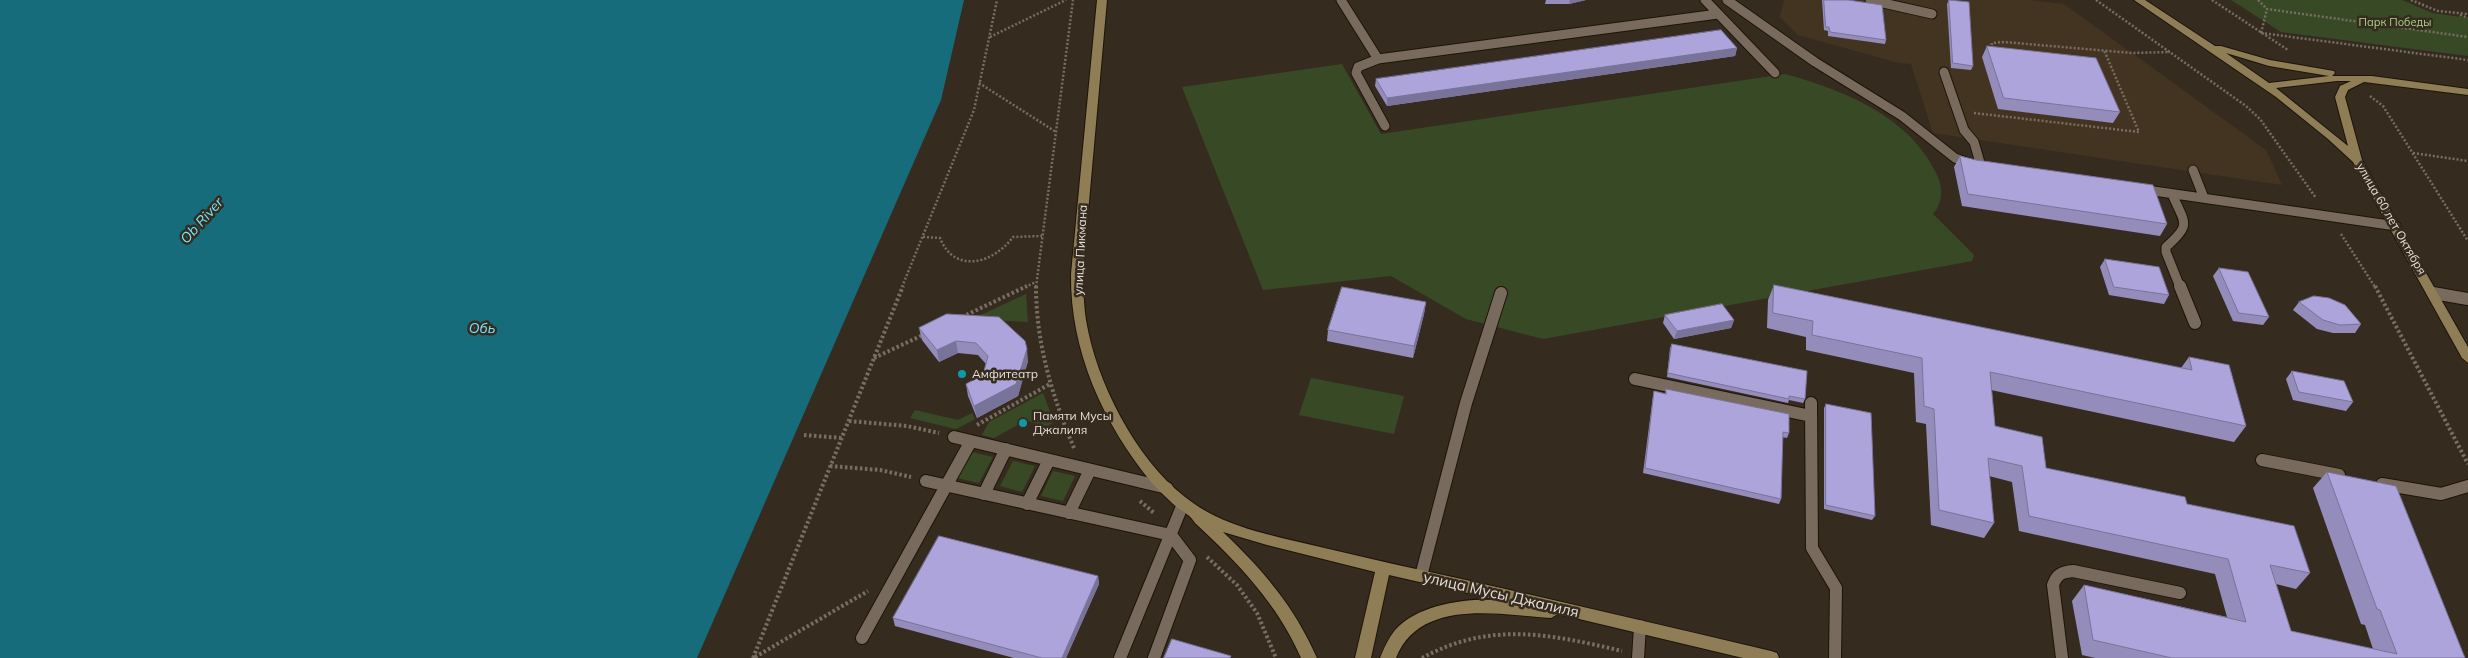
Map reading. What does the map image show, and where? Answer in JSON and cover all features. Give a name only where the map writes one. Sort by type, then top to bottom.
[{"type":"street","name":"улица Пикмана","points":[[1102,0],[1077,271],[1080,319],[1087,354],[1099,387],[1117,424],[1140,458],[1183,504],[1200,516],[1232,531]]},
{"type":"street","name":"улица 60 лет Октября","points":[[2140,0],[2313,119],[2357,160],[2396,226],[2468,358]]},
{"type":"street","points":[[2192,36],[2228,52],[2269,64],[2468,92]]},
{"type":"street","points":[[2267,86],[2322,79],[2372,79]]},
{"type":"street","points":[[2357,160],[2340,97],[2344,88],[2360,81],[2372,79]]},
{"type":"street","points":[[1183,504],[1252,569],[1276,598],[1290,618],[1309,658]]},
{"type":"street","name":"улица Мусы Джалиля","points":[[1232,531],[1383,569],[1640,626],[1771,658]]},
{"type":"street","points":[[1363,658],[1383,569]]},
{"type":"street","points":[[1388,658],[1390,648],[1414,622],[1445,611],[1482,606],[1534,611],[1578,612]]},
{"type":"lane","points":[[1342,0],[1378,59]]},
{"type":"lane","points":[[1706,0],[1775,73]]},
{"type":"lane","points":[[1727,0],[1815,62],[1902,116],[1955,158],[1986,167],[1974,142],[1964,130],[1944,72]]},
{"type":"lane","points":[[1870,0],[1932,14]]},
{"type":"lane","points":[[1385,126],[1356,74],[1358,67],[1378,59],[1718,14]]},
{"type":"lane","points":[[2193,170],[2204,198]]},
{"type":"lane","points":[[2125,187],[2396,226]]},
{"type":"lane","points":[[2172,194],[2185,225],[2183,232],[2166,247],[2166,252],[2194,323]]},
{"type":"lane","points":[[1421,576],[1466,403],[1501,293]]},
{"type":"lane","points":[[2433,293],[2468,299]]},
{"type":"lane","points":[[1635,379],[1811,409],[1812,548],[1836,588],[1835,658]]},
{"type":"lane","points":[[862,638],[945,485],[961,438],[1167,488]]},
{"type":"lane","points":[[984,494],[1006,450]]},
{"type":"lane","points":[[1027,504],[1048,460]]},
{"type":"lane","points":[[2262,460],[2436,494],[2450,493],[2468,486]]},
{"type":"lane","points":[[1069,513],[1086,469]]},
{"type":"lane","points":[[926,481],[1170,535],[1190,560],[1154,658]]},
{"type":"lane","points":[[1120,658],[1183,504]]},
{"type":"lane","points":[[2062,658],[2053,585],[2056,577],[2063,572],[2073,571],[2180,593]]},
{"type":"lane","points":[[1638,656],[1640,626]]},
{"type":"path","points":[[753,658],[974,110],[998,0]]},
{"type":"path","points":[[990,37],[1066,0]]},
{"type":"path","points":[[1073,0],[1036,282],[1035,313],[1040,345],[1050,384],[1086,469]]},
{"type":"path","points":[[2096,0],[2246,106],[2260,119],[2329,216],[2372,282],[2468,464]]},
{"type":"path","points":[[2212,0],[2293,54]]},
{"type":"path","points":[[2258,0],[2267,9],[2468,37]]},
{"type":"path","points":[[2411,0],[2438,11],[2468,14]]},
{"type":"path","points":[[2261,33],[2267,9]]},
{"type":"path","points":[[2457,14],[2468,18]]},
{"type":"path","points":[[2261,33],[2468,60]]},
{"type":"path","points":[[1992,54],[1990,46],[1997,42],[2149,54],[2170,52]]},
{"type":"path","points":[[1958,111],[2132,133],[2139,132],[2104,50]]},
{"type":"path","points":[[979,83],[1056,132]]},
{"type":"path","points":[[2370,96],[2383,106],[2468,241]]},
{"type":"path","points":[[2413,152],[2468,161]]},
{"type":"path","points":[[923,237],[940,238],[944,251],[959,260],[969,262],[996,256],[1004,250],[1013,236],[1042,236]]},
{"type":"path","points":[[959,318],[1036,282]]},
{"type":"path","points":[[873,359],[933,330]]},
{"type":"path","points":[[849,421],[906,426],[961,438],[962,434],[1050,384]]},
{"type":"path","points":[[804,435],[842,438]]},
{"type":"path","points":[[830,466],[880,470],[926,481]]},
{"type":"path","points":[[753,658],[875,587]]},
{"type":"path","points":[[1422,658],[1439,646],[1472,636],[1514,634],[1566,638],[1638,656]]},
{"type":"shaded area","points":[[1784,0],[2029,0],[2064,4],[2266,150],[2282,185],[1933,133],[1911,64],[1899,63],[1798,35],[1780,17]]},
{"type":"green space","name":"Парк Победы","points":[[2231,0],[2402,0],[2432,13],[2468,18],[2468,56],[2281,32]]},
{"type":"green space","points":[[1342,64],[1381,134],[1785,74],[1829,88],[1873,108],[1910,137],[1925,154],[1939,180],[1941,195],[1939,205],[1933,214],[1974,255],[1972,261],[1543,339],[1466,319],[1391,276],[1263,290],[1182,87]]},
{"type":"green space","points":[[1026,294],[1028,322],[972,319]]},
{"type":"green space","points":[[1311,378],[1404,396],[1394,434],[1299,415]]},
{"type":"green space","points":[[1043,393],[1054,422],[1045,428],[1026,420],[994,438],[982,435],[989,422]]},
{"type":"green space","points":[[915,410],[958,420],[972,413],[975,419],[956,429],[910,418]]},
{"type":"green space","points":[[972,452],[993,457],[979,483],[957,478]]},
{"type":"green space","points":[[1013,461],[1035,466],[1022,492],[1000,486]]},
{"type":"green space","points":[[1053,471],[1075,476],[1063,501],[1041,496]]},
{"type":"water","name":"Обь","points":[[0,0],[964,0],[941,100],[697,658],[0,658]]},
{"type":"building","points":[[1824,0],[1848,0],[1882,5],[1886,40],[1830,32],[1829,27],[1826,27]]},
{"type":"building","points":[[1949,0],[1969,2],[1973,66],[1953,63]]},
{"type":"building","points":[[1721,30],[1737,48],[1387,98],[1376,79]]},
{"type":"building","points":[[1987,46],[2096,58],[2120,112],[2004,98]]},
{"type":"building","points":[[1960,156],[1976,160],[2153,185],[2167,224],[1968,194]]},
{"type":"building","points":[[2105,259],[2159,267],[2169,295],[2114,287]]},
{"type":"building","points":[[2219,268],[2248,272],[2269,317],[2239,313]]},
{"type":"building","points":[[1774,285],[2192,370],[2189,357],[2229,365],[2246,426],[1990,372],[1995,426],[2042,437],[2046,468],[2185,497],[2187,504],[2294,526],[2310,573],[2270,565],[2291,631],[2397,654],[2380,610],[2377,609],[2327,472],[2396,486],[2465,658],[2172,658],[2093,640],[2084,585],[2246,622],[2228,559],[2029,516],[2022,466],[1988,458],[1994,523],[1939,510],[1934,409],[1924,406],[1922,358],[1812,335],[1813,321],[1773,313]]},
{"type":"building","points":[[1342,287],[1426,302],[1414,346],[1328,330]]},
{"type":"building","points":[[2314,296],[2329,298],[2345,305],[2361,324],[2340,325],[2323,320],[2299,302]]},
{"type":"building","points":[[1722,304],[1734,320],[1677,331],[1665,315]]},
{"type":"building","points":[[947,314],[999,317],[1025,341],[1027,349],[1016,384],[974,406],[966,384],[983,375],[988,356],[976,343],[956,341],[937,350],[919,328]]},
{"type":"building","points":[[1672,344],[1807,371],[1805,399],[1789,396],[1789,399],[1668,373]]},
{"type":"building","points":[[2292,371],[2344,381],[2353,402],[2299,392]]},
{"type":"building","points":[[1666,389],[1789,414],[1789,433],[1783,432],[1781,499],[1645,468],[1654,391],[1666,394]]},
{"type":"building","points":[[1826,404],[1871,413],[1875,516],[1826,505]]},
{"type":"building","points":[[939,536],[1098,576],[1062,658],[1042,658],[893,618]]},
{"type":"building","points":[[1172,639],[1231,656],[1230,658],[1164,658]]},
{"type":"place","name":"Амфитеатр","points":[[962,374]]},
{"type":"place","name":"Памяти Мусы Джалиля","points":[[1023,423]]},
{"type":"water label","name":"Ob River","points":[[202,221]]}]
